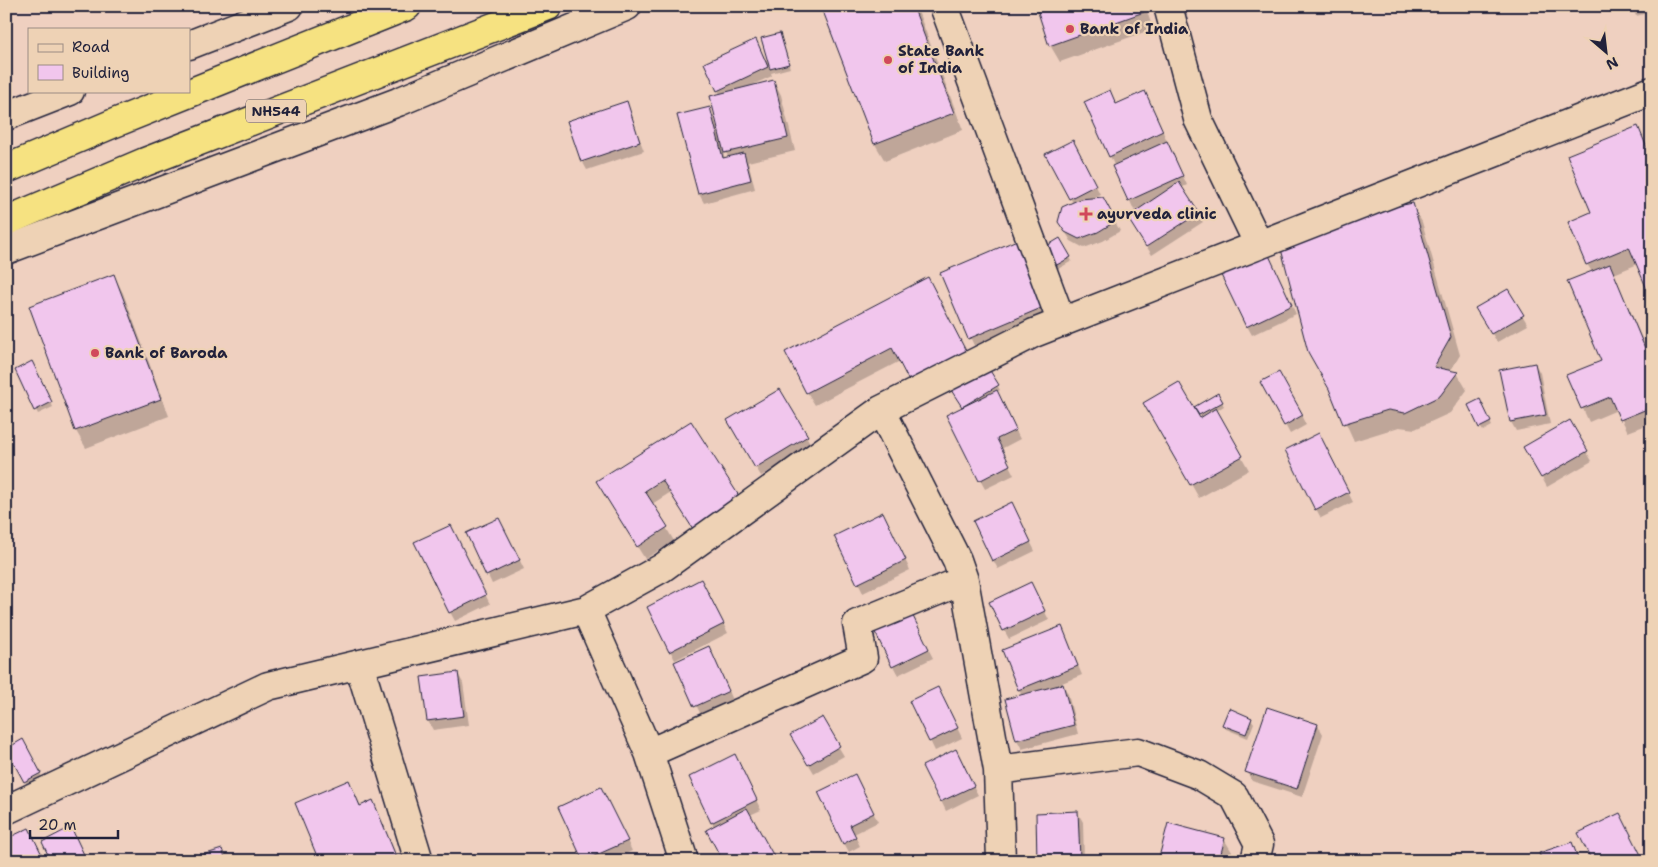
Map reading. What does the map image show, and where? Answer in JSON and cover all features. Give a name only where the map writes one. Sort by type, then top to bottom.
[{"type":"highway","points":[[6,169],[112,124],[408,6]]},
{"type":"highway","name":"NH544","points":[[6,221],[154,158],[548,6]]},
{"type":"street","points":[[190,45],[289,6]]},
{"type":"street","points":[[6,250],[398,102],[626,6]]},
{"type":"street","points":[[944,6],[1062,323]]},
{"type":"street","points":[[1168,6],[1198,119],[1259,245]]},
{"type":"street","points":[[6,810],[268,686],[586,610],[662,568],[881,410],[1034,333],[1652,91]]},
{"type":"street","points":[[6,116],[67,92]]},
{"type":"street","points":[[881,410],[956,560],[964,580],[998,770],[1001,861]]},
{"type":"street","points":[[649,753],[863,658],[857,624],[964,580]]},
{"type":"street","points":[[586,610],[649,753],[684,861]]},
{"type":"street","points":[[359,664],[419,861]]},
{"type":"street","points":[[998,770],[1138,752],[1199,774],[1234,796],[1259,844],[1255,861]]},
{"type":"building","name":"State Bank of India","points":[[821,6],[913,6],[954,113],[874,144]]},
{"type":"building","name":"Bank of India","points":[[1036,6],[1142,6],[1144,12],[1049,46]]},
{"type":"building","points":[[780,33],[789,64],[770,69],[761,38]]},
{"type":"building","points":[[756,39],[768,67],[717,91],[704,63]]},
{"type":"building","points":[[774,80],[788,138],[724,153],[710,96]]},
{"type":"building","points":[[1110,90],[1116,104],[1145,91],[1163,131],[1109,157],[1084,102]]},
{"type":"building","points":[[627,101],[640,142],[581,162],[567,121]]},
{"type":"building","points":[[710,107],[723,158],[744,153],[751,180],[698,194],[677,115]]},
{"type":"building","points":[[1638,126],[1652,160],[1652,301],[1629,247],[1586,265],[1568,222],[1591,212],[1567,155]]},
{"type":"building","points":[[1073,140],[1096,185],[1069,199],[1045,154]]},
{"type":"building","points":[[1167,141],[1183,176],[1128,201],[1112,166]]},
{"type":"building","points":[[1179,182],[1199,213],[1146,247],[1127,217]]},
{"type":"building","name":"ayurveda clinic","points":[[1103,197],[1116,221],[1098,232],[1079,239],[1065,232],[1058,222],[1062,207],[1080,199]]},
{"type":"building","points":[[1413,203],[1451,337],[1434,367],[1458,372],[1440,396],[1405,413],[1388,410],[1343,424],[1329,389],[1308,352],[1281,249],[1368,212]]},
{"type":"building","points":[[1060,238],[1071,257],[1055,266],[1045,247]]},
{"type":"building","points":[[1017,240],[1046,306],[968,339],[940,273]]},
{"type":"building","points":[[1267,251],[1292,305],[1246,327],[1220,273]]},
{"type":"building","points":[[1610,264],[1652,365],[1652,407],[1620,420],[1610,397],[1581,409],[1566,375],[1601,361],[1567,281]]},
{"type":"building","name":"Bank of Baroda","points":[[114,274],[161,399],[75,431],[29,306]]},
{"type":"building","points":[[928,277],[966,351],[909,381],[892,348],[806,393],[785,352]]},
{"type":"building","points":[[1508,289],[1524,315],[1491,334],[1475,308]]},
{"type":"building","points":[[32,361],[52,402],[34,411],[15,370]]},
{"type":"building","points":[[1535,363],[1546,415],[1510,422],[1499,370]]},
{"type":"building","points":[[989,369],[999,385],[962,407],[951,390]]},
{"type":"building","points":[[1279,372],[1303,415],[1284,426],[1260,382]]},
{"type":"building","points":[[1179,382],[1200,418],[1216,408],[1243,456],[1190,485],[1143,403]]},
{"type":"building","points":[[780,389],[808,436],[755,468],[727,420]]},
{"type":"building","points":[[997,390],[1016,430],[997,439],[1010,465],[979,481],[946,415]]},
{"type":"building","points":[[1218,393],[1223,402],[1199,415],[1194,407]]},
{"type":"building","points":[[1480,399],[1491,422],[1479,428],[1468,405]]},
{"type":"building","points":[[1570,420],[1588,451],[1541,478],[1523,447]]},
{"type":"building","points":[[691,421],[741,499],[693,529],[662,480],[645,491],[668,527],[637,547],[596,481]]},
{"type":"building","points":[[1319,433],[1349,492],[1315,510],[1285,450]]},
{"type":"building","points":[[1012,502],[1031,542],[992,561],[973,521]]},
{"type":"building","points":[[883,512],[906,560],[857,584],[834,536]]},
{"type":"building","points":[[499,518],[520,560],[486,576],[466,533]]},
{"type":"building","points":[[451,525],[486,595],[449,613],[414,542]]},
{"type":"building","points":[[701,579],[724,624],[669,652],[647,607]]},
{"type":"building","points":[[1031,582],[1045,611],[1003,631],[989,602]]},
{"type":"building","points":[[910,610],[929,649],[892,667],[873,628]]},
{"type":"building","points":[[1062,626],[1078,666],[1018,690],[1002,650]]},
{"type":"building","points":[[709,646],[729,691],[694,707],[674,662]]},
{"type":"building","points":[[458,672],[464,716],[427,721],[421,677]]},
{"type":"building","points":[[1063,684],[1074,725],[1016,740],[1005,699]]},
{"type":"building","points":[[938,687],[958,728],[929,742],[909,701]]},
{"type":"building","points":[[1267,707],[1318,724],[1297,789],[1245,772]]},
{"type":"building","points":[[1229,708],[1252,718],[1246,734],[1222,725]]},
{"type":"building","points":[[823,717],[840,746],[808,765],[790,735]]},
{"type":"building","points":[[23,739],[41,773],[24,782],[6,749]]},
{"type":"building","points":[[956,749],[974,786],[940,802],[922,766]]},
{"type":"building","points":[[735,754],[757,800],[711,823],[689,777]]},
{"type":"building","points":[[855,774],[874,813],[850,825],[856,837],[843,844],[818,792]]},
{"type":"building","points":[[349,780],[360,806],[373,800],[398,861],[319,861],[295,803]]},
{"type":"building","points":[[601,787],[628,841],[583,861],[558,807]]},
{"type":"building","points":[[747,808],[776,860],[723,861],[706,830]]},
{"type":"building","points":[[1078,811],[1080,859],[1037,861],[1036,813]]},
{"type":"building","points":[[1620,813],[1644,861],[1592,861],[1578,833]]},
{"type":"building","points":[[1168,823],[1225,838],[1219,861],[1158,861]]},
{"type":"building","points":[[71,827],[87,861],[51,861],[42,842]]},
{"type":"building","points":[[29,828],[45,861],[6,861],[6,839]]},
{"type":"building","points":[[1572,842],[1579,861],[1542,861],[1539,853]]},
{"type":"building","points":[[222,849],[226,861],[205,861],[203,855]]},
{"type":"place","name":"Bank of India","points":[[1070,29]]},
{"type":"place","name":"State Bank of India","points":[[888,60]]},
{"type":"place","name":"ayurveda clinic","points":[[1086,214]]},
{"type":"place","name":"Bank of Baroda","points":[[95,353]]}]
